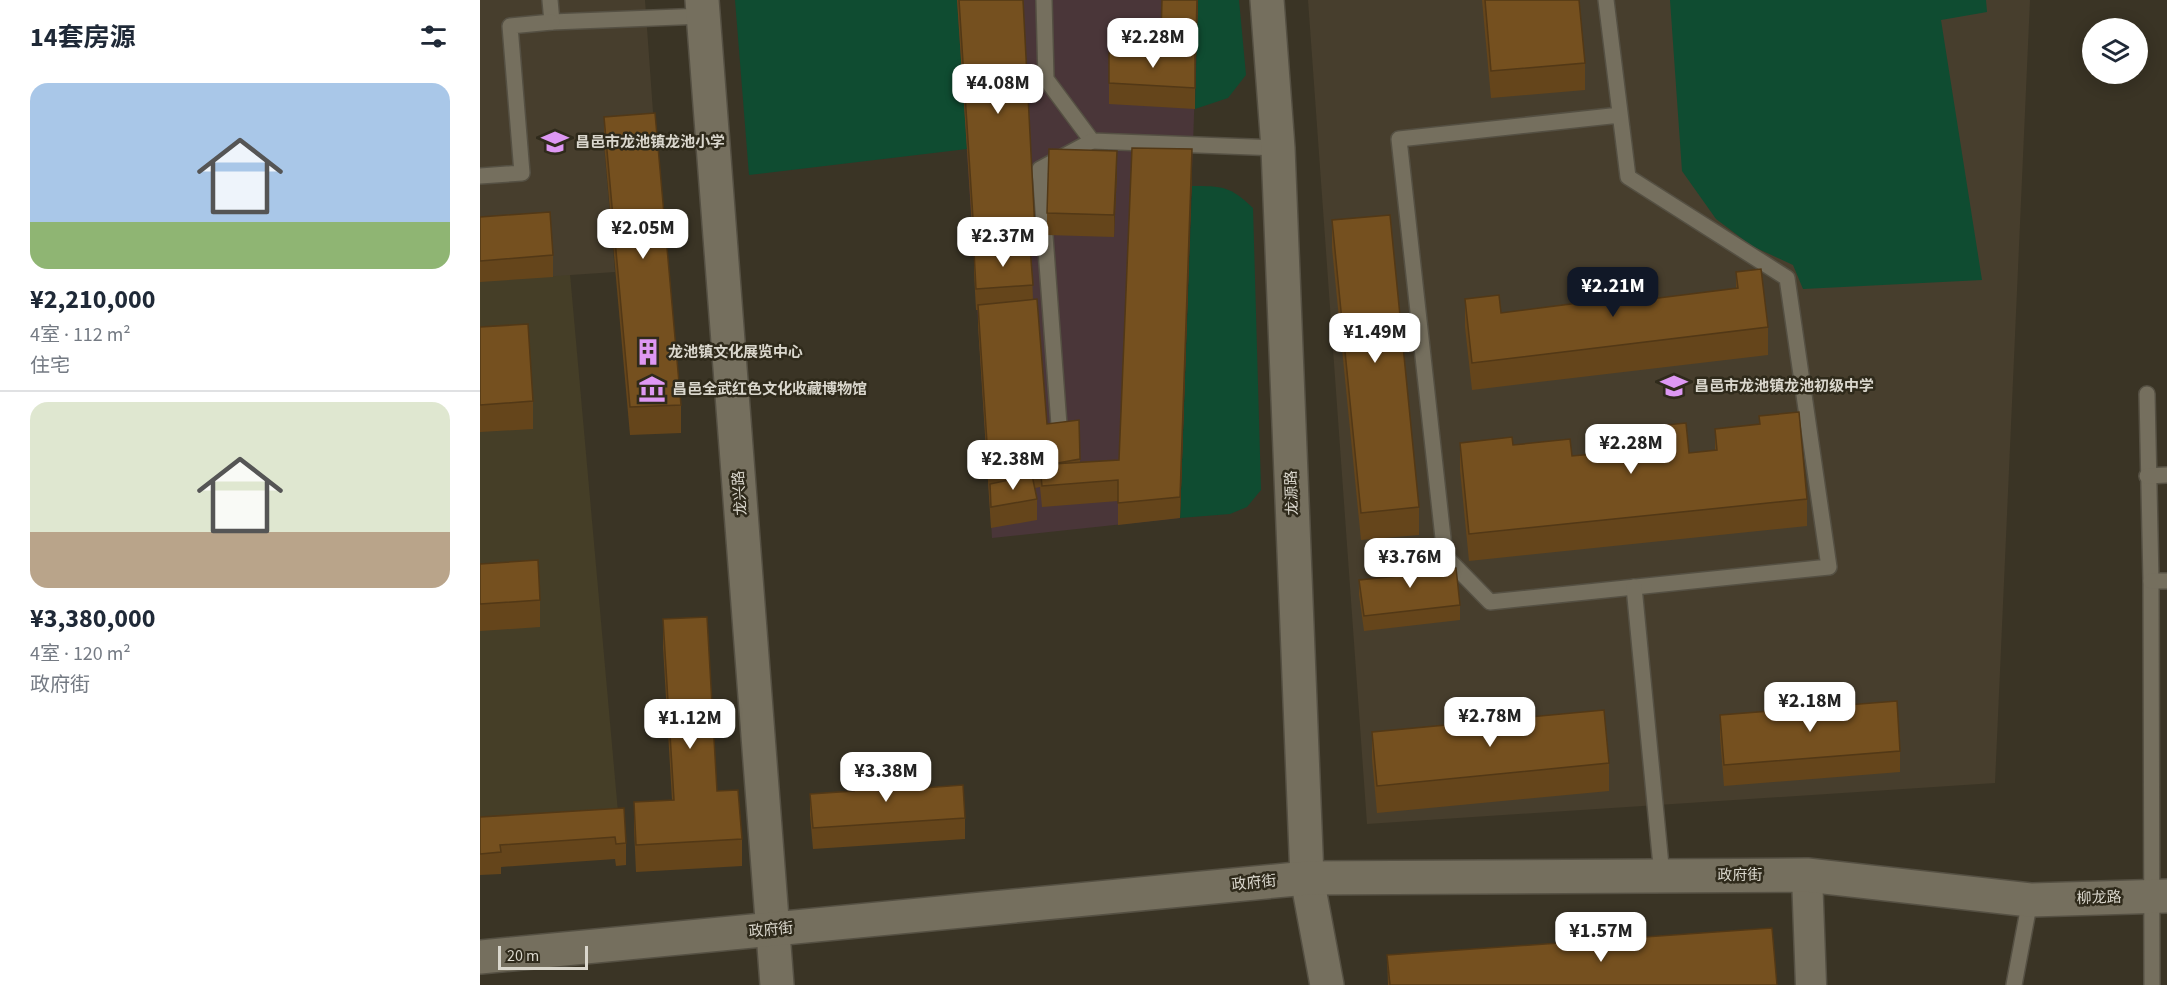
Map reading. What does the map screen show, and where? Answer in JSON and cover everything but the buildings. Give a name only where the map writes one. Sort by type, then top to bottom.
[{"type":"street","name":"龙源路","points":[[1267,0],[1278,148],[1307,878],[1327,985]]},
{"type":"street","name":"龙兴路","points":[[703,8],[777,985]]},
{"type":"street","name":"政府街","points":[[480,957],[1307,878],[1807,875],[2031,900]]},
{"type":"street","points":[[1807,875],[1811,985]]},
{"type":"street","name":"柳龙路","points":[[2031,900],[2160,897]]},
{"type":"lane","points":[[550,0],[552,22]]},
{"type":"lane","points":[[1044,0],[1046,79],[1092,141]]},
{"type":"lane","points":[[1606,0],[1628,177],[1786,278],[1829,567],[1490,602],[1445,556],[1399,139],[1620,115]]},
{"type":"lane","points":[[480,176],[522,173],[510,26],[703,8]]},
{"type":"lane","points":[[1059,425],[1040,169],[1092,141],[1278,148]]},
{"type":"lane","points":[[2147,394],[2151,682],[2160,897],[2152,985]]},
{"type":"lane","points":[[2147,476],[2167,476]]},
{"type":"lane","points":[[2151,581],[2167,581]]},
{"type":"lane","points":[[1634,587],[1662,876]]},
{"type":"lane","points":[[2151,682],[2167,681]]},
{"type":"lane","points":[[2014,985],[2031,900]]},
{"type":"shaded area","name":"昌邑市龙池镇龙池小学","points":[[480,0],[645,0],[655,140],[604,145],[615,272],[480,281]]},
{"type":"shaded area","points":[[957,0],[1198,0],[1180,518],[992,538]]},
{"type":"shaded area","name":"昌邑市龙池镇龙池初级中学","points":[[1308,0],[2030,0],[1995,783],[1367,824]]},
{"type":"shaded area","points":[[570,274],[618,812],[480,820],[480,281]]},
{"type":"green space","points":[[735,0],[957,0],[967,149],[749,175]]},
{"type":"green space","points":[[1198,0],[1239,0],[1246,75],[1228,98],[1195,109]]},
{"type":"green space","points":[[1670,0],[1986,0],[1987,12],[1941,20],[1982,280],[1803,289],[1793,265],[1752,246],[1716,219],[1682,171]]},
{"type":"green space","points":[[1192,186],[1211,186],[1232,191],[1253,208],[1261,490],[1247,507],[1230,514],[1180,518]]},
{"type":"place","name":"昌邑市龙池镇龙池小学","points":[[555,142]]},
{"type":"place","name":"龙池镇文化展览中心","points":[[648,352]]},
{"type":"place","name":"昌邑市龙池镇龙池初级中学","points":[[1674,386]]},
{"type":"place","name":"昌邑全武红色文化收藏博物馆","points":[[652,389]]}]
